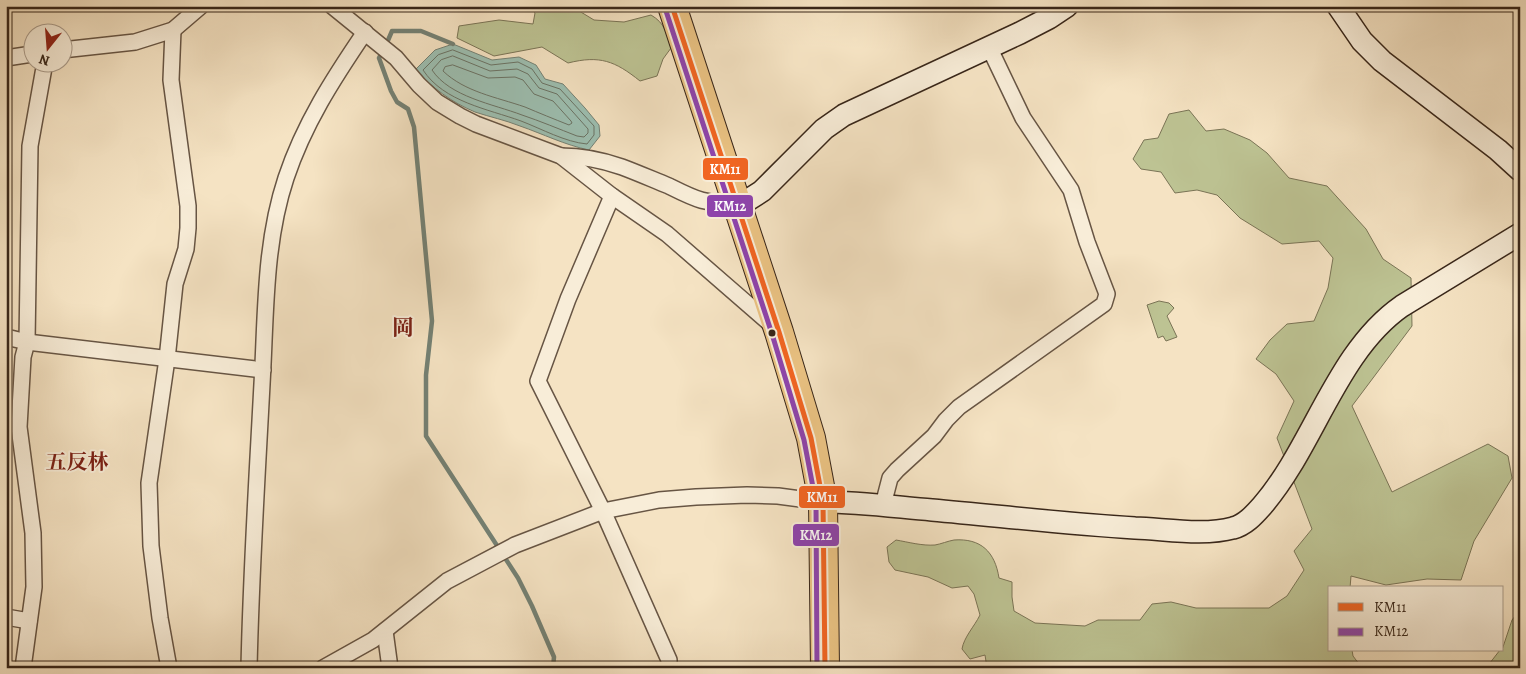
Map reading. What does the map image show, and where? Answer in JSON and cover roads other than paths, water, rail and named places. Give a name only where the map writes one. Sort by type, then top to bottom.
[{"type":"highway","points":[[672,6],[779,332],[811,438],[823,502],[825,668]]},
{"type":"street","points":[[72,49],[135,42],[173,30],[201,6]]},
{"type":"street","points":[[332,6],[396,58],[419,85],[437,102],[460,116],[562,156],[612,196],[668,234],[779,332]]},
{"type":"street","points":[[562,156],[582,156],[601,160],[659,182],[696,200],[721,204],[748,200],[762,191],[824,129],[844,115],[1049,18],[1066,6]]},
{"type":"street","points":[[1338,6],[1362,41],[1382,61],[1498,150],[1520,170]]},
{"type":"street","points":[[169,668],[160,618],[152,546],[150,483],[167,360],[175,284],[186,249],[188,228],[188,206],[172,80],[173,30]]},
{"type":"street","points":[[249,668],[251,591],[269,256],[274,224],[284,186],[304,130],[337,73],[365,32]]},
{"type":"street","points":[[883,505],[890,478],[934,436],[959,406],[1104,304],[1106,300],[1107,294],[1087,242],[1071,190],[1023,118],[989,47]]},
{"type":"street","points":[[6,58],[22,56]]},
{"type":"street","points":[[22,668],[34,588],[33,533],[19,427],[23,356],[27,342],[30,146],[43,72]]},
{"type":"street","points":[[612,196],[568,299],[538,381],[604,511],[669,660],[668,668]]},
{"type":"street","points":[[323,668],[373,640],[447,581],[515,545],[604,511],[659,500],[696,497],[770,496],[1101,526],[1206,532],[1234,528],[1251,518],[1285,476],[1339,379],[1375,328],[1387,316],[1402,306],[1520,234]]},
{"type":"street","points":[[6,337],[27,342],[167,360],[263,370]]},
{"type":"street","points":[[6,618],[29,621]]},
{"type":"street","points":[[385,631],[390,668]]},
{"type":"water","points":[[453,44],[492,60],[519,57],[536,65],[545,79],[563,84],[585,108],[599,125],[600,136],[589,150],[580,148],[475,112],[450,99],[415,70],[435,50]]},
{"type":"waterway","points":[[386,45],[392,31],[421,31],[453,44]]},
{"type":"waterway","points":[[382,52],[379,58],[391,91],[397,102],[408,109],[414,127],[432,321],[426,375],[426,436],[518,578],[554,657],[553,668]]},
{"type":"district","name":"岡","points":[[403,327]]},
{"type":"district","name":"五反林","points":[[77,462]]}]
